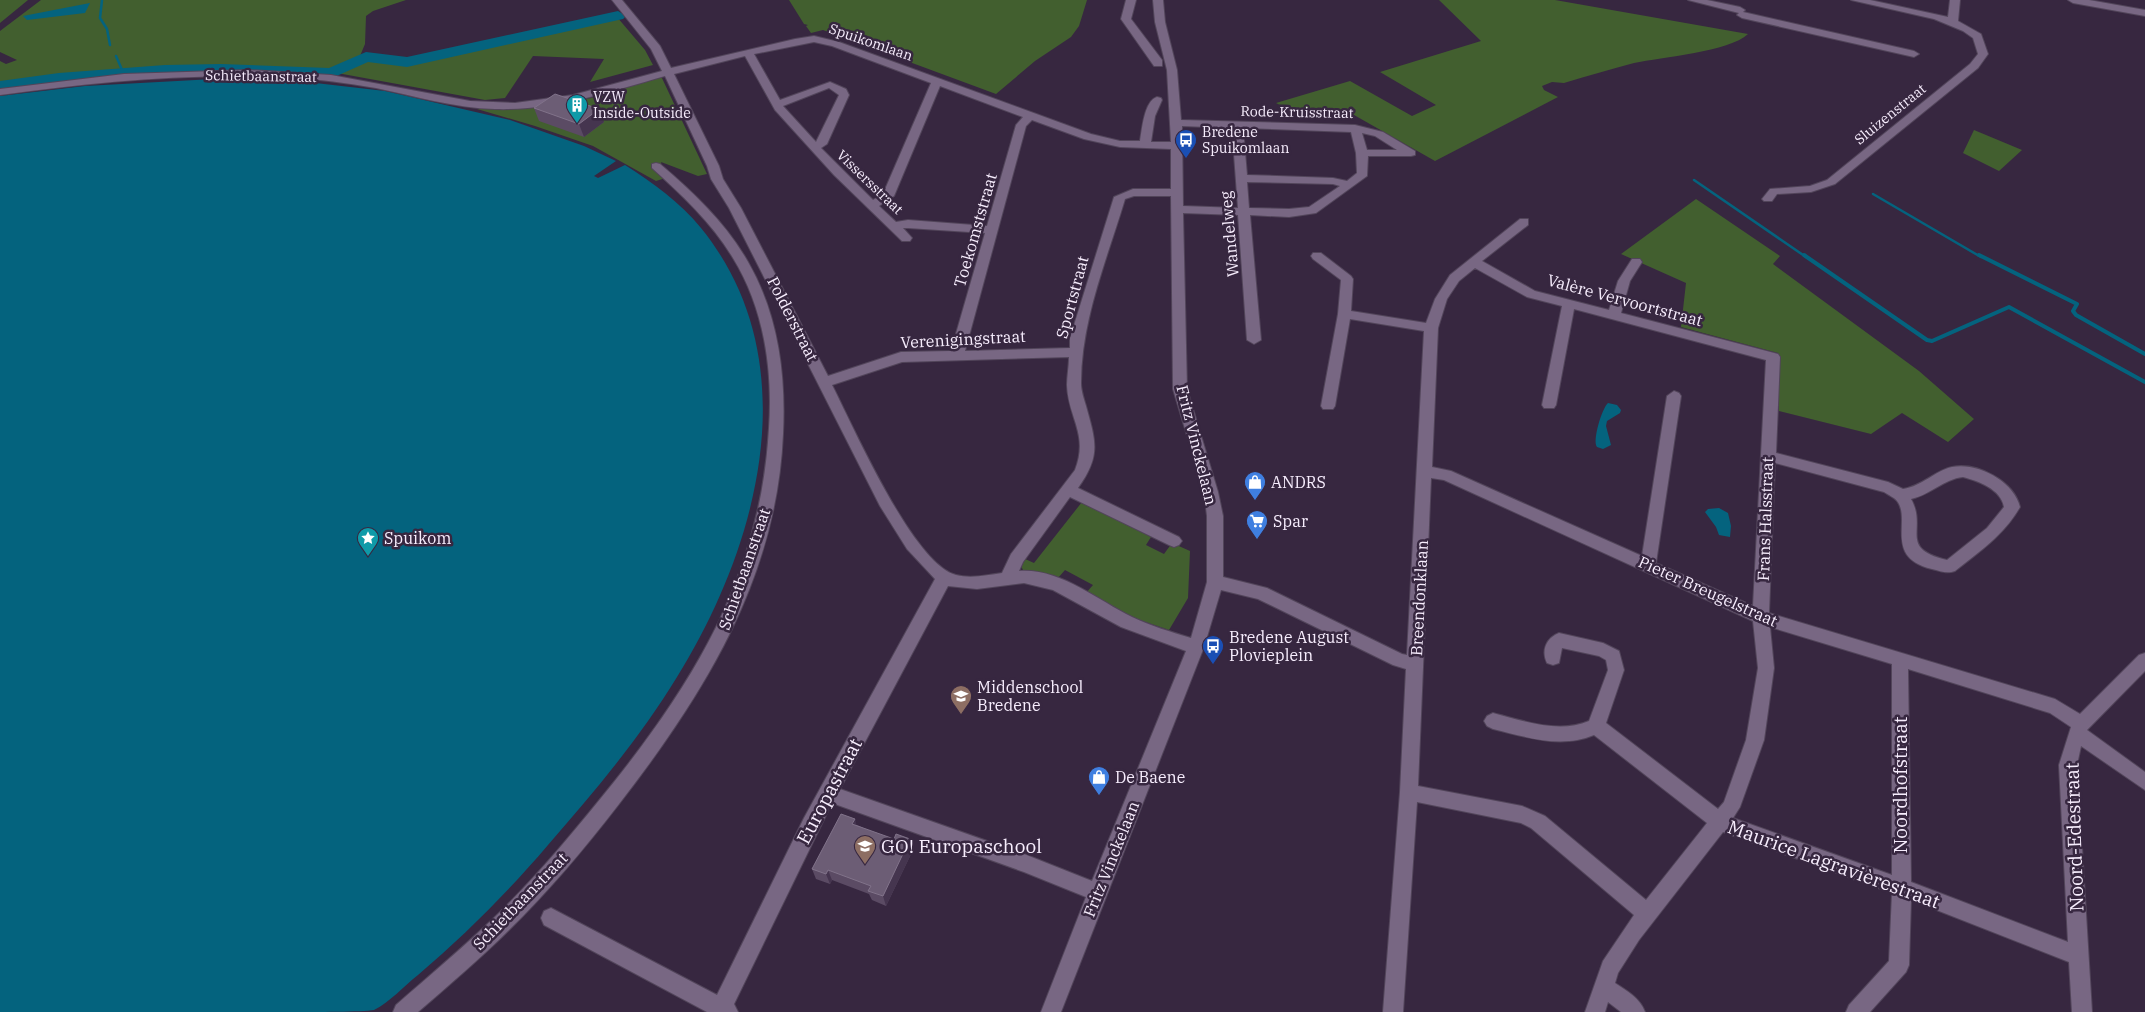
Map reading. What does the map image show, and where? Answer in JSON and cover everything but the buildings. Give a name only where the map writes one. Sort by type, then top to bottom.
[{"type":"street","name":"Polderstraat","points":[[617,0],[656,48],[669,72],[713,166],[717,180],[735,208],[898,525],[924,558],[944,578]]},
{"type":"street","points":[[1131,0],[1127,22],[1157,62],[1170,59]]},
{"type":"street","name":"Fritz Vinckelaan","points":[[1051,1012],[1097,892],[1114,854],[1196,647],[1215,582],[1215,524],[1211,492],[1180,388],[1176,123],[1170,59],[1160,22],[1158,0]]},
{"type":"street","points":[[1693,0],[1740,17],[1914,54]]},
{"type":"street","points":[[1740,17],[1745,0]]},
{"type":"street","points":[[1856,0],[1953,21],[1954,0]]},
{"type":"street","points":[[2073,0],[2145,13]]},
{"type":"street","name":"Sluizenstraat","points":[[1768,199],[1774,191],[1811,189],[1831,182],[1974,66],[1983,54],[1980,41],[1976,36],[1953,21]]},
{"type":"street","name":"Spuikomlaan","points":[[521,106],[577,97],[669,72],[801,40],[819,40],[1029,117],[1102,140],[1176,146]]},
{"type":"street","name":"Vissersstraat","points":[[748,53],[777,105],[814,147],[906,238]]},
{"type":"street","name":"Schietbaanstraat","points":[[0,92],[134,77],[202,74],[292,75],[364,82],[471,104],[521,106]]},
{"type":"street","points":[[873,205],[888,196],[937,82]]},
{"type":"street","name":"Vissersstraat","points":[[777,105],[824,86],[830,86],[842,91],[844,95],[821,144],[814,147]]},
{"type":"street","points":[[1146,145],[1150,116],[1157,100]]},
{"type":"street","name":"Toekomststraat","points":[[957,355],[1021,125],[1029,117]]},
{"type":"street","name":"Rode-Kruisstraat","points":[[1176,123],[1355,128],[1379,134],[1411,153],[1362,153]]},
{"type":"street","name":"Wandelweg","points":[[1237,126],[1254,340]]},
{"type":"street","points":[[1177,209],[1243,212],[1307,211],[1363,174],[1362,153],[1355,128]]},
{"type":"street","name":"Schietbaanstraat","points":[[403,1012],[503,922],[593,822],[634,771],[673,718],[720,641],[752,556],[765,512],[777,441],[776,372],[769,328],[742,261],[725,235],[656,166]]},
{"type":"street","points":[[1241,178],[1333,181],[1349,185]]},
{"type":"street","name":"Sportstraat","points":[[1008,577],[1017,558],[1081,472],[1088,454],[1086,432],[1074,386],[1076,352],[1086,307],[1120,197],[1133,192],[1177,193]]},
{"type":"street","name":"Breendonklaan","points":[[1394,1012],[1416,664],[1430,328],[1442,299],[1454,278],[1524,222]]},
{"type":"street","points":[[894,226],[908,224],[991,230]]},
{"type":"street","points":[[1317,256],[1347,279],[1344,314],[1328,406]]},
{"type":"street","name":"Valère Vervoortstraat","points":[[1474,262],[1531,294],[1773,357]]},
{"type":"street","points":[[1614,316],[1624,281],[1636,262]]},
{"type":"street","points":[[1549,405],[1569,304]]},
{"type":"street","points":[[1344,314],[1430,328]]},
{"type":"street","name":"Verenigingstraat","points":[[825,382],[902,357],[1076,352]]},
{"type":"street","name":"Frans Halsstraat","points":[[1720,822],[1731,806],[1742,781],[1760,721],[1766,668],[1761,617],[1773,357]]},
{"type":"street","points":[[1648,565],[1674,396]]},
{"type":"street","points":[[1768,456],[1888,488],[1903,495],[1917,494],[1946,474],[1961,470],[1979,475],[1997,485],[2008,497],[2012,507],[2009,514],[1989,534],[1949,567],[1933,565],[1913,553],[1909,544],[1908,505],[1903,495]]},
{"type":"street","name":"Pieter Breugelstraat","points":[[1425,472],[1446,475],[1761,617],[2055,707],[2145,782]]},
{"type":"street","points":[[1069,490],[1174,541]]},
{"type":"street","points":[[944,578],[973,582],[1025,576],[1052,583],[1129,623],[1196,647]]},
{"type":"street","name":"Europastraat","points":[[725,1010],[828,793],[944,578]]},
{"type":"street","points":[[1215,582],[1260,593],[1399,660],[1416,664]]},
{"type":"street","points":[[1493,721],[1566,736],[1584,732],[1596,726],[1615,674],[1616,667],[1613,656],[1603,650],[1558,640],[1554,644],[1553,658]]},
{"type":"street","points":[[2079,728],[2145,660]]},
{"type":"street","name":"Noordhofstraat","points":[[1856,1012],[1899,965],[1902,918],[1900,887],[1900,661]]},
{"type":"street","points":[[1596,726],[1720,822]]},
{"type":"street","name":"Noord-Edestraat","points":[[2079,728],[2068,764],[2082,1012]]},
{"type":"street","points":[[1409,792],[1522,815],[1538,822],[1646,913]]},
{"type":"street","points":[[828,793],[1024,863],[1097,892]]},
{"type":"street","name":"Maurice Lagravièrestraat","points":[[1595,1012],[1610,968],[1646,913],[1720,822],[1900,887],[2079,956]]},
{"type":"street","points":[[551,918],[725,1010]]},
{"type":"street","points":[[1602,987],[1622,999],[1635,1012]]},
{"type":"green space","points":[[0,0],[28,0],[0,23]]},
{"type":"green space","points":[[41,0],[406,0],[373,11],[366,16],[365,44],[360,56],[330,70],[222,67],[125,70],[56,75],[0,83],[0,61],[6,64],[17,60],[0,52],[0,31]]},
{"type":"green space","points":[[789,0],[1087,0],[1079,26],[1071,37],[1035,61],[996,94],[823,30],[811,33],[806,26],[808,25],[804,24]]},
{"type":"green space","points":[[1439,0],[1555,0],[1748,34],[1739,40],[1711,50],[1634,63],[1564,83],[1552,82],[1542,86],[1544,90],[1558,97],[1435,161],[1347,111],[1302,116],[1276,103],[1350,81],[1412,116],[1436,105],[1380,72],[1481,41]]},
{"type":"green space","points":[[617,17],[645,50],[653,65],[590,82],[604,59],[533,56],[505,98],[485,100],[337,73],[365,58],[406,63]]},
{"type":"green space","points":[[661,76],[707,174],[698,176],[661,162],[662,167],[672,176],[656,181],[593,146],[477,109],[554,106],[600,96]]},
{"type":"green space","points":[[1974,130],[2022,150],[1999,171],[1963,153]]},
{"type":"green space","points":[[1696,199],[1780,256],[1773,264],[1919,371],[1974,419],[1948,442],[1902,413],[1871,434],[1779,411],[1778,353],[1681,327],[1686,283],[1621,254]]},
{"type":"green space","points":[[1082,502],[1151,537],[1146,545],[1164,554],[1172,543],[1190,551],[1188,598],[1169,630],[1131,617],[1086,593],[1093,585],[1065,570],[1058,578],[1023,570],[1021,566],[1023,558],[1034,563]]},
{"type":"water","points":[[90,3],[85,13],[27,20],[23,16]]},
{"type":"water","name":"Spuikom","points":[[214,79],[298,81],[385,91],[510,120],[584,146],[616,161],[594,176],[598,178],[625,165],[666,194],[701,228],[734,280],[754,336],[762,394],[760,453],[749,512],[731,570],[706,625],[677,677],[648,722],[582,805],[502,896],[453,944],[386,1003],[374,1010],[337,1012],[0,1012],[0,96],[85,86]]},
{"type":"water","points":[[1608,403],[1617,405],[1621,410],[1620,413],[1607,421],[1606,426],[1611,445],[1603,449],[1597,447],[1596,438],[1601,418]]},
{"type":"water","points":[[1719,508],[1728,513],[1731,526],[1730,537],[1719,535],[1716,527],[1705,512],[1708,509]]},
{"type":"waterway","points":[[102,0],[100,18],[107,29],[110,45]]},
{"type":"waterway","points":[[0,86],[59,78],[165,70],[221,69],[332,73],[366,57],[407,62],[618,16]]},
{"type":"waterway","points":[[116,56],[123,72]]},
{"type":"waterway","points":[[1694,180],[1806,257]]},
{"type":"waterway","points":[[1873,194],[1981,257]]},
{"type":"waterway","points":[[1804,255],[1927,340],[1932,341],[2009,307],[2145,382]]},
{"type":"waterway","points":[[1979,255],[2077,304],[2073,311],[2076,315],[2145,354]]},
{"type":"place","name":"VZW Inside-Outside","points":[[577,124]]},
{"type":"place","name":"Bredene Spuikomlaan","points":[[1186,159]]},
{"type":"place","name":"ANDRS","points":[[1255,501]]},
{"type":"place","name":"Spar","points":[[1257,540]]},
{"type":"place","name":"Spuikom","points":[[368,557]]},
{"type":"place","name":"Bredene August Plovieplein","points":[[1213,665]]},
{"type":"place","name":"Middenschool Bredene","points":[[961,715]]},
{"type":"place","name":"De Baene","points":[[1099,796]]},
{"type":"place","name":"GO! Europaschool","points":[[865,865]]}]
